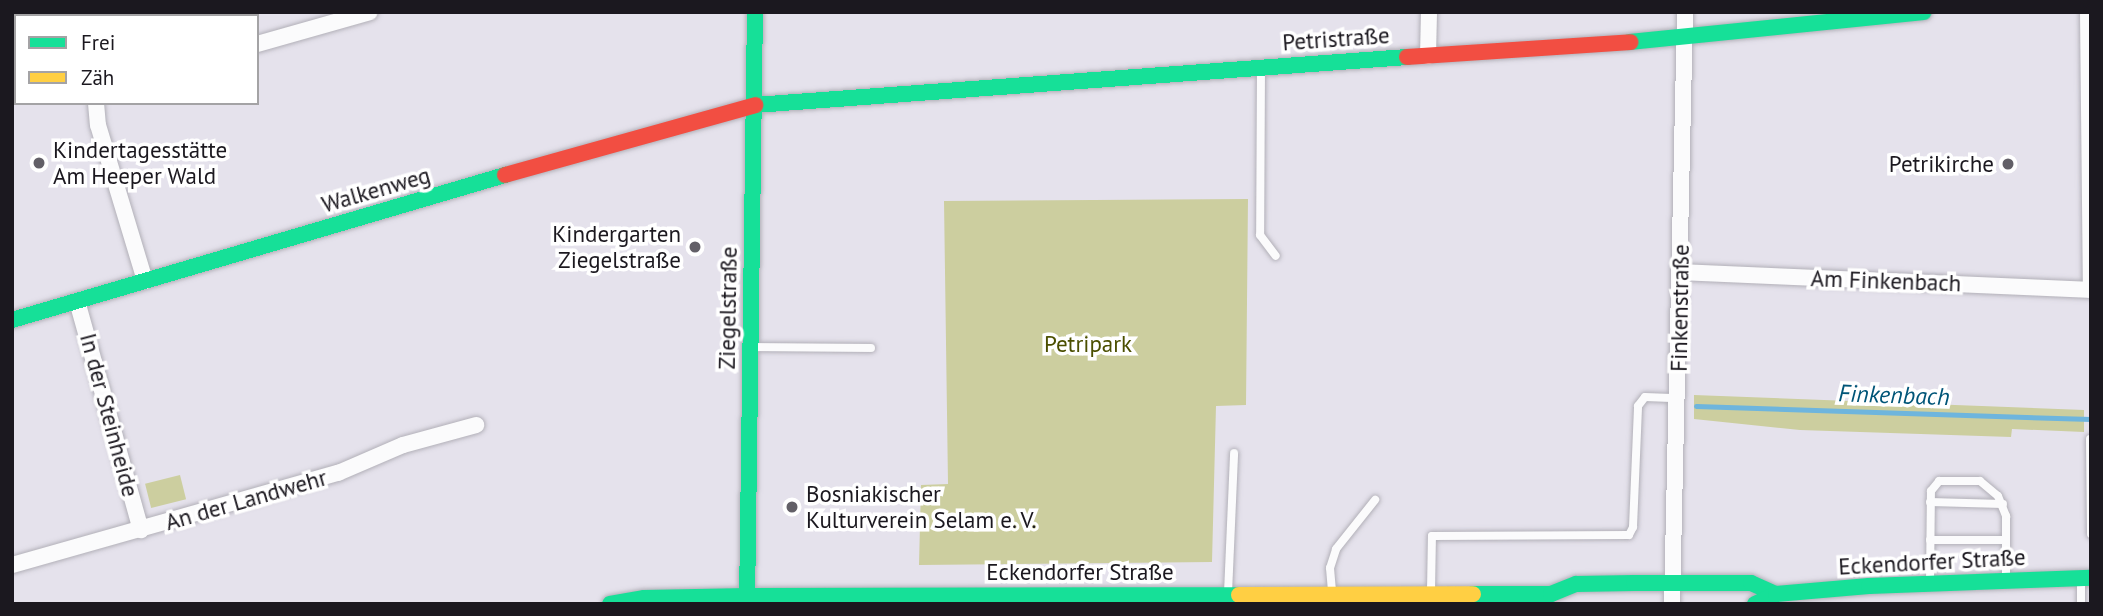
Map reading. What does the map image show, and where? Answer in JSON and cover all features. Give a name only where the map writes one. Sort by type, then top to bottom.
[{"type":"street","points":[[259,43],[327,19],[370,12]]},
{"type":"street","name":"Ziegelstraße","points":[[747,600],[755,12]]},
{"type":"street","points":[[1428,56],[1429,12]]},
{"type":"street","name":"Finkenstraße","points":[[1672,604],[1685,12]]},
{"type":"street","name":"Petristraße","points":[[752,106],[785,100],[1685,38],[1923,12]]},
{"type":"street","points":[[2088,12],[2091,290]]},
{"type":"street","points":[[96,105],[98,125],[145,281]]},
{"type":"street","name":"Walkenweg","points":[[12,320],[752,106]]},
{"type":"street","name":"Am Finkenbach","points":[[1681,272],[2091,290]]},
{"type":"street","name":"In der Steinheide","points":[[77,301],[141,530]]},
{"type":"street","name":"An der Landwehr","points":[[12,565],[338,473],[403,445],[476,425]]},
{"type":"street","name":"Eckendorfer Straße","points":[[1755,604],[1776,594],[1930,582],[2086,578]]},
{"type":"street","name":"Eckendorfer Straße","points":[[610,604],[644,598],[747,600],[1228,594],[1551,594],[1576,584],[1673,583],[1751,583],[1776,594]]},
{"type":"street","name":"Eckendorfer Straße","points":[[1551,594],[1572,604]]},
{"type":"lane","points":[[1261,67],[1260,235],[1276,256]]},
{"type":"lane","points":[[751,347],[871,348]]},
{"type":"lane","points":[[1431,593],[1432,536],[1629,535],[1633,527],[1638,406],[1645,397],[1678,398]]},
{"type":"lane","points":[[2090,439],[2091,534]]},
{"type":"lane","points":[[1228,594],[1234,453]]},
{"type":"lane","points":[[1930,582],[1931,491],[1940,481],[1980,481],[1991,487],[2003,504],[2006,580]]},
{"type":"lane","points":[[1332,594],[1330,569],[1336,549],[1375,500]]},
{"type":"lane","points":[[1930,502],[2003,504]]},
{"type":"lane","points":[[1930,540],[2006,540]]},
{"type":"lane","points":[[2081,604],[2086,578]]},
{"type":"green space","points":[[12,12],[114,12],[14,14],[12,66]]},
{"type":"green space","name":"Petripark","points":[[1248,199],[1246,405],[1216,406],[1212,562],[919,565],[921,485],[948,484],[944,201]]},
{"type":"green space","points":[[1694,395],[2084,410],[2084,432],[2012,429],[2011,437],[1800,430],[1694,419]]},
{"type":"green space","points":[[180,475],[186,499],[151,508],[145,484]]},
{"type":"waterway","name":"Finkenbach","points":[[1696,406],[2091,419]]},
{"type":"traffic: fast","points":[[747,604],[755,12]]},
{"type":"traffic: fast","points":[[1630,42],[1923,12]]},
{"type":"traffic: fast","points":[[755,105],[1407,57]]},
{"type":"traffic: fast","points":[[12,320],[505,175]]},
{"type":"traffic: fast","points":[[1755,604],[1776,594],[1869,586],[2091,578]]},
{"type":"traffic: fast","points":[[1473,594],[1551,594],[1576,584],[1634,583],[1751,583],[1776,594]]},
{"type":"traffic: fast","points":[[610,604],[644,598],[748,596],[1239,595]]},
{"type":"traffic: slow","points":[[1239,595],[1473,594]]},
{"type":"traffic: jam","points":[[1407,57],[1630,42]]},
{"type":"traffic: jam","points":[[505,175],[755,105]]},
{"type":"place","name":"Kindertagesstätte Am Heeper Wald","points":[[39,163]]},
{"type":"place","name":"Petrikirche","points":[[2008,164]]},
{"type":"place","name":"Kindergarten Ziegelstraße","points":[[695,247]]},
{"type":"place","name":"Bosniakischer Kulturverein Selam e. V.","points":[[792,507]]}]
